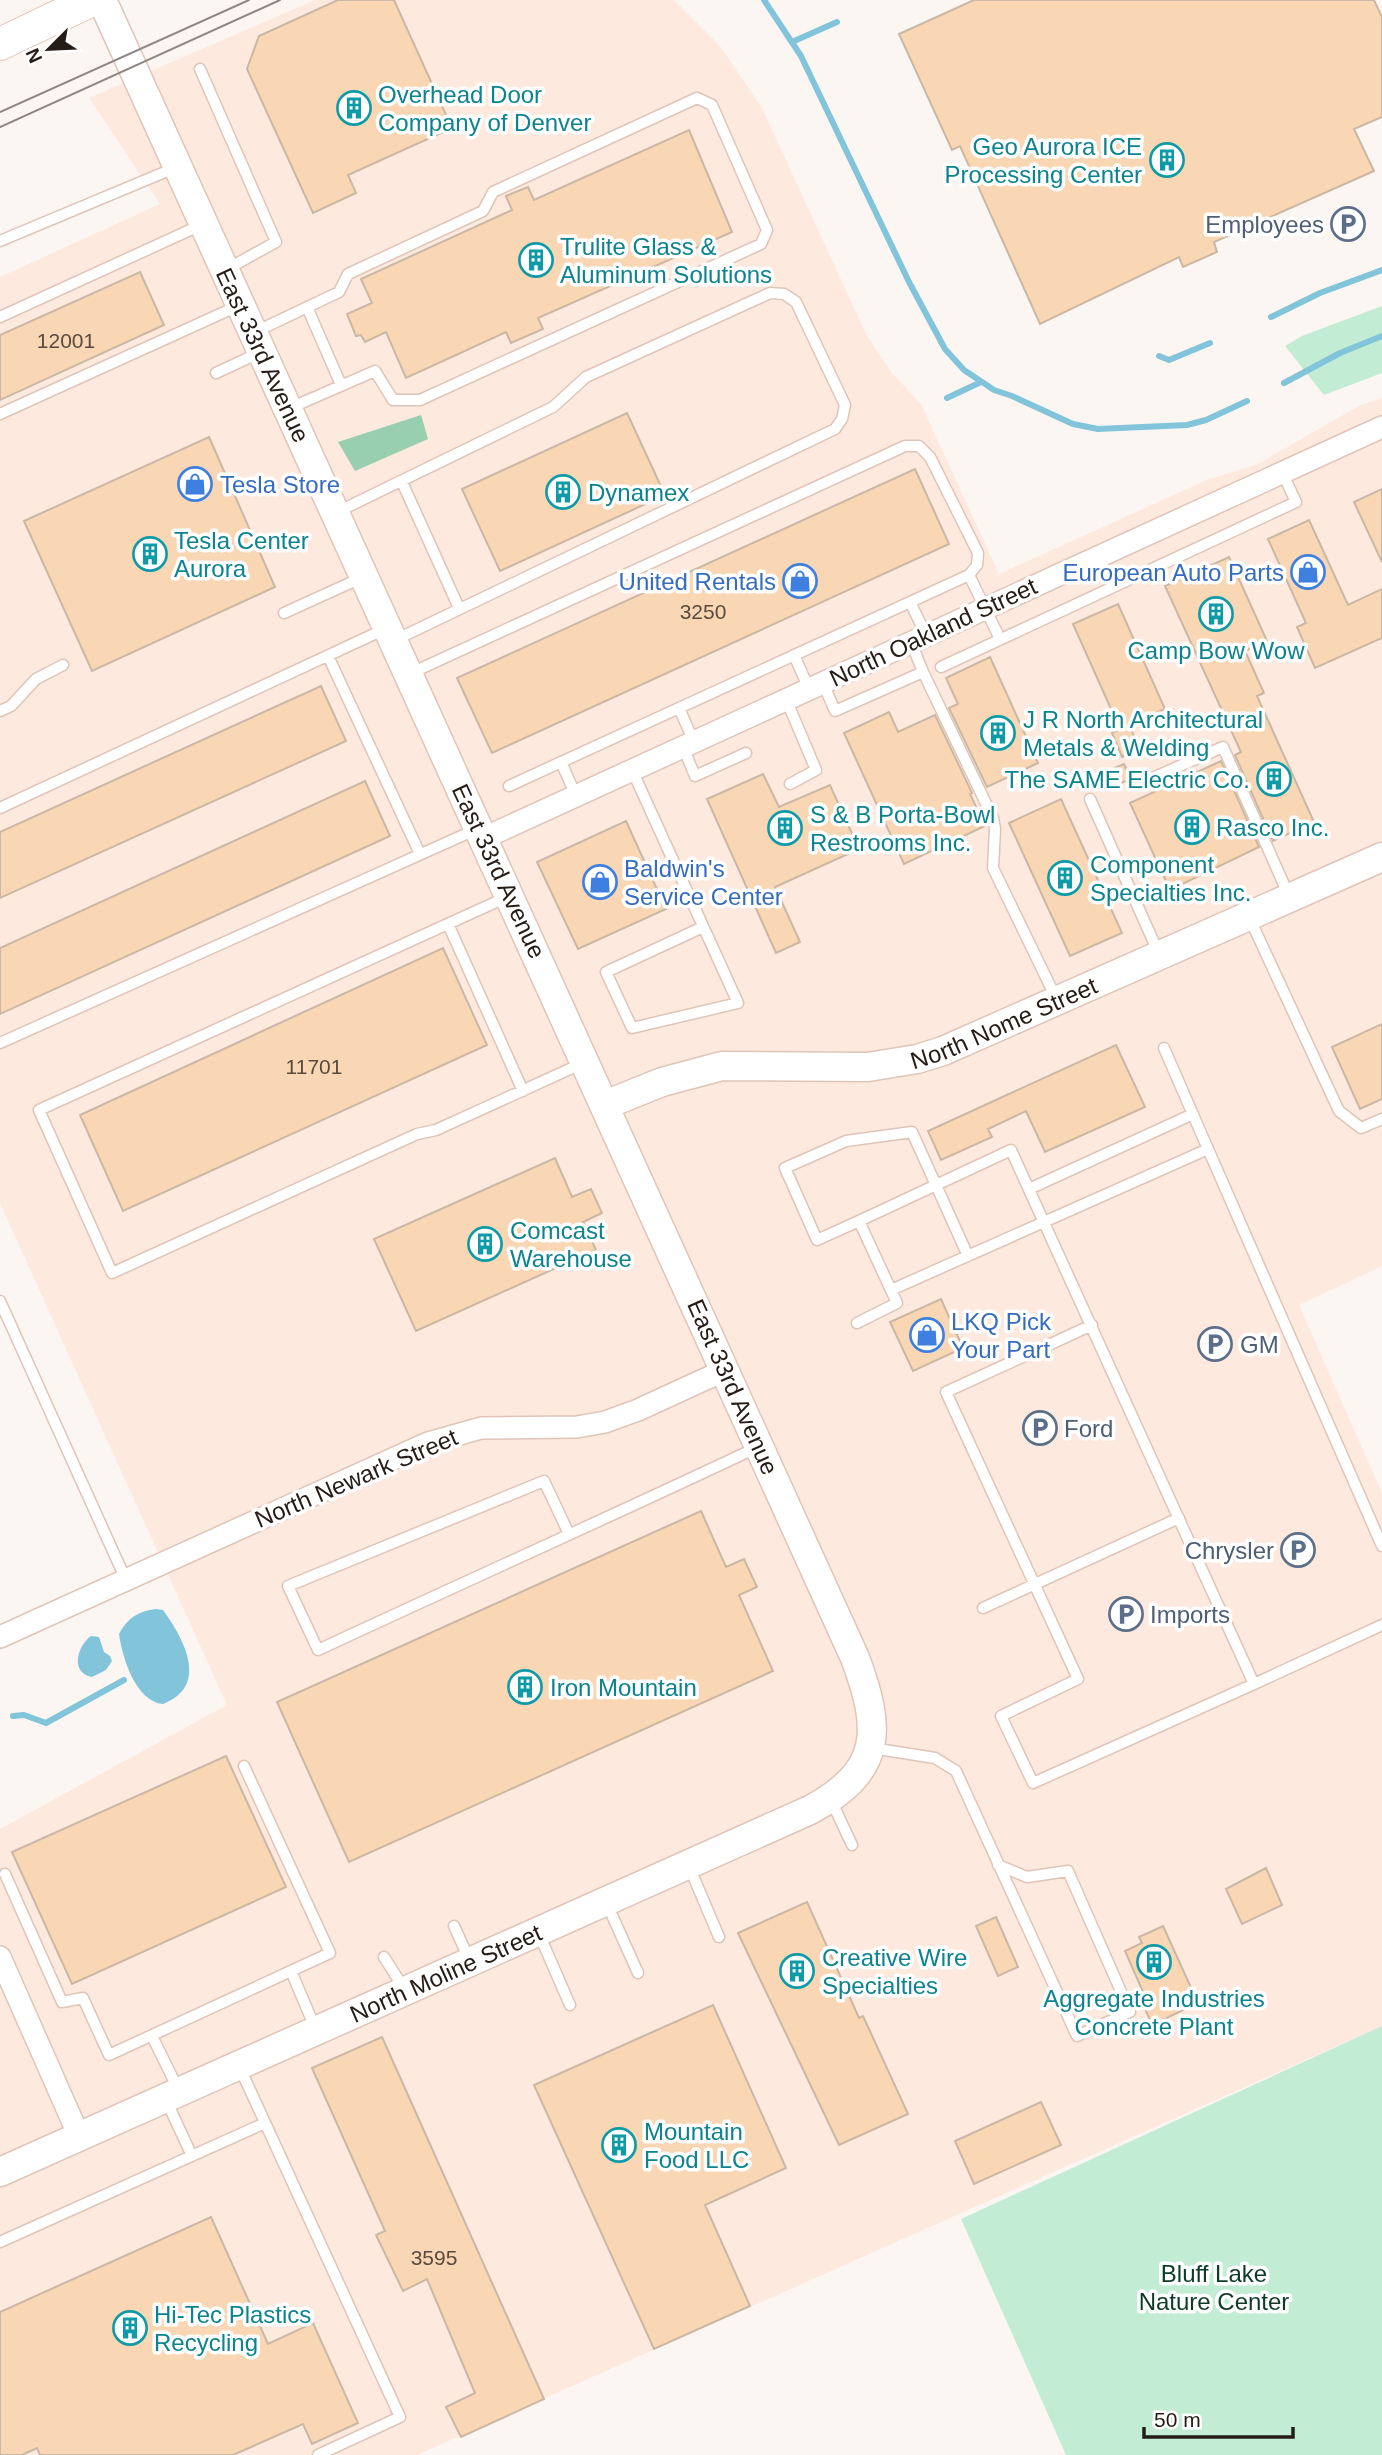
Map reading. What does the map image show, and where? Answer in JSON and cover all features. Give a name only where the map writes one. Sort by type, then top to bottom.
[{"type":"main road","points":[[0,44],[92,0]]},
{"type":"street","name":"East 33rd Avenue","points":[[102,0],[586,1062],[862,1677],[872,1718],[869,1748]]},
{"type":"street","name":"North Oakland Street","points":[[482,833],[576,796],[1382,427]]},
{"type":"street","name":"North Nome Street","points":[[605,1105],[662,1082],[722,1066],[868,1067],[917,1059],[970,1041],[1382,857]]},
{"type":"street","name":"North Newark Street","points":[[0,1637],[428,1443],[481,1428],[577,1427],[605,1422],[725,1370]]},
{"type":"street","name":"North Moline Street","points":[[0,2172],[831,1799],[858,1774],[869,1748]]},
{"type":"street","points":[[0,1957],[79,2136]]},
{"type":"lane","points":[[200,69],[276,242],[224,271]]},
{"type":"lane","points":[[216,373],[307,307],[339,292],[348,274],[483,211],[493,192],[697,97],[712,105],[767,230],[761,244],[420,400],[393,400],[375,371],[288,410]]},
{"type":"lane","points":[[0,241],[177,167]]},
{"type":"lane","points":[[0,317],[203,224]]},
{"type":"lane","points":[[0,808],[327,656],[459,608],[835,429],[842,419],[845,405],[796,302],[785,294],[770,293],[586,377],[553,407],[335,513]]},
{"type":"lane","points":[[0,414],[240,305]]},
{"type":"lane","points":[[307,307],[341,385]]},
{"type":"lane","points":[[409,674],[905,446],[919,446],[930,457],[978,554],[977,565],[969,575],[509,786]]},
{"type":"lane","points":[[941,667],[1296,502],[1282,472]]},
{"type":"lane","points":[[402,482],[459,608]]},
{"type":"lane","points":[[969,575],[1000,639]]},
{"type":"lane","points":[[284,612],[364,576]]},
{"type":"lane","points":[[910,602],[919,638],[923,672],[993,818],[993,868],[1058,1002]]},
{"type":"lane","points":[[794,655],[835,711],[923,672]]},
{"type":"lane","points":[[327,656],[420,854]]},
{"type":"lane","points":[[0,710],[11,706],[36,680],[63,665]]},
{"type":"lane","points":[[786,699],[816,770],[790,784]]},
{"type":"lane","points":[[679,708],[695,776],[746,753]]},
{"type":"lane","points":[[1140,783],[1223,747],[1290,898]]},
{"type":"lane","points":[[561,762],[576,796]]},
{"type":"lane","points":[[632,770],[738,1003],[632,1028],[606,972],[703,927]]},
{"type":"lane","points":[[1090,799],[1160,956]]},
{"type":"lane","points":[[0,1043],[420,854],[482,833]]},
{"type":"lane","points":[[510,895],[40,1110],[112,1273],[417,1134],[436,1130],[586,1062]]},
{"type":"lane","points":[[1249,917],[1339,1111],[1361,1128],[1382,1119]]},
{"type":"lane","points":[[448,924],[523,1091]]},
{"type":"lane","points":[[1164,1048],[1382,1546]]},
{"type":"lane","points":[[1029,1189],[1192,1114]]},
{"type":"lane","points":[[968,1256],[936,1185],[912,1132],[846,1141],[785,1168],[817,1240],[859,1221],[936,1185],[1012,1150],[1254,1684]]},
{"type":"lane","points":[[891,1290],[1208,1149]]},
{"type":"lane","points":[[857,1323],[897,1303],[859,1221]]},
{"type":"lane","points":[[0,1301],[126,1580]]},
{"type":"lane","points":[[1092,1325],[946,1392],[1078,1679],[1001,1716],[1033,1783],[1382,1625]]},
{"type":"lane","points":[[569,1534],[544,1481],[288,1586],[317,1650],[569,1534],[759,1446]]},
{"type":"lane","points":[[983,1608],[1179,1518]]},
{"type":"lane","points":[[869,1748],[935,1758],[956,1771],[998,1865],[1077,2036],[1130,2012],[1068,1871],[1027,1877],[998,1865]]},
{"type":"lane","points":[[5,1874],[62,2002],[83,1998],[108,2055],[152,2036],[330,1953],[244,1766]]},
{"type":"lane","points":[[831,1799],[852,1844]]},
{"type":"lane","points":[[688,1864],[719,1937]]},
{"type":"lane","points":[[606,1901],[638,1973]]},
{"type":"lane","points":[[454,1926],[470,1962]]},
{"type":"lane","points":[[538,1931],[570,2005]]},
{"type":"lane","points":[[384,1957],[405,1990]]},
{"type":"lane","points":[[291,1971],[316,2030]]},
{"type":"lane","points":[[152,2036],[192,2156]]},
{"type":"lane","points":[[238,2064],[400,2417],[318,2455]]},
{"type":"lane","points":[[0,2242],[265,2123]]},
{"type":"shaded area","points":[[315,0],[674,0],[720,46],[762,108],[866,334],[892,373],[921,404],[999,574],[1207,480],[1258,464],[1359,406],[1382,398],[1382,1266],[1299,1305],[1382,1493],[1382,2026],[417,2455],[0,2455],[0,1829],[227,1705],[0,1203],[0,277],[160,204],[89,98]]},
{"type":"green space","points":[[1382,306],[1382,373],[1324,395],[1285,346],[1302,336]]},
{"type":"green space","points":[[421,415],[428,439],[355,471],[338,442]]},
{"type":"green space","name":"Bluff Lake Nature Center","points":[[1382,2026],[1382,2455],[1066,2455],[961,2219]]},
{"type":"water","points":[[156,1609],[163,1610],[178,1634],[185,1648],[189,1674],[186,1686],[177,1696],[163,1704],[153,1701],[138,1687],[127,1666],[119,1634],[134,1616]]},
{"type":"water","points":[[91,1636],[99,1637],[104,1652],[112,1661],[106,1670],[92,1677],[85,1674],[78,1665],[79,1652]]},
{"type":"building","name":"Overhead Door Company of Denver","points":[[338,0],[394,0],[452,128],[348,175],[356,193],[313,213],[247,69],[259,36]]},
{"type":"building","name":"Geo Aurora ICE Processing Center","points":[[974,0],[1374,0],[1382,17],[1382,117],[1354,129],[1374,171],[1214,242],[1217,252],[1183,267],[1179,257],[1040,324],[960,146],[952,150],[899,34]]},
{"type":"building","name":"Trulite Glass & Aluminum Solutions","points":[[689,130],[732,232],[538,318],[543,329],[511,343],[506,332],[406,378],[386,332],[365,342],[361,335],[356,336],[347,314],[372,303],[361,279],[512,210],[506,196],[528,187],[534,200]]},
{"type":"building","points":[[140,272],[164,325],[0,400],[0,335]]},
{"type":"building","name":"Dynamex","points":[[627,413],[665,495],[500,571],[462,489]]},
{"type":"building","name":"Tesla Center Aurora","points":[[209,437],[275,587],[92,671],[24,521]]},
{"type":"building","points":[[915,469],[949,544],[492,753],[457,678]]},
{"type":"building","points":[[1382,489],[1382,562],[1354,502]]},
{"type":"building","points":[[1309,520],[1348,605],[1382,589],[1382,638],[1315,668],[1297,627],[1306,623],[1268,539]]},
{"type":"building","points":[[1229,557],[1267,641],[1245,651],[1264,693],[1257,696],[1314,822],[1273,841],[1235,755],[1241,752],[1165,586]]},
{"type":"building","points":[[1118,604],[1165,709],[1129,725],[1140,749],[1122,757],[1112,733],[1120,729],[1073,624]]},
{"type":"building","name":"J R North Architectural Metals & Welding","points":[[990,657],[1038,763],[987,787],[949,708],[958,704],[946,678]]},
{"type":"building","points":[[321,686],[346,741],[0,898],[0,832]]},
{"type":"building","points":[[889,712],[898,732],[935,715],[985,826],[904,864],[844,733]]},
{"type":"building","name":"Rasco Inc.","points":[[1221,761],[1259,847],[1170,890],[1130,803]]},
{"type":"building","points":[[1124,764],[1131,779],[1114,786],[1107,771]]},
{"type":"building","name":"S & B Porta-Bowl Restrooms Inc.","points":[[763,774],[779,807],[830,785],[859,849],[775,887],[800,942],[776,953],[707,799]]},
{"type":"building","points":[[365,781],[390,836],[0,1014],[0,948]]},
{"type":"building","name":"Component Specialties Inc.","points":[[1061,799],[1122,933],[1070,956],[1009,823]]},
{"type":"building","name":"Baldwin's Service Center","points":[[626,821],[666,909],[578,949],[537,862]]},
{"type":"building","points":[[443,948],[487,1045],[123,1211],[80,1115]]},
{"type":"building","points":[[1382,1024],[1382,1099],[1360,1109],[1332,1047]]},
{"type":"building","points":[[1116,1045],[1145,1107],[1045,1152],[1026,1111],[988,1129],[992,1137],[941,1160],[928,1131]]},
{"type":"building","name":"Comcast Warehouse","points":[[555,1158],[572,1197],[591,1189],[602,1213],[583,1222],[596,1250],[416,1331],[374,1239]]},
{"type":"building","name":"LKQ Pick Your Part","points":[[941,1299],[963,1348],[913,1371],[890,1322]]},
{"type":"building","name":"Iron Mountain","points":[[701,1511],[726,1567],[744,1559],[757,1587],[739,1595],[773,1671],[349,1862],[277,1702]]},
{"type":"building","points":[[226,1756],[286,1887],[72,1984],[12,1852]]},
{"type":"building","points":[[1266,1868],[1282,1905],[1242,1924],[1226,1889]]},
{"type":"building","points":[[807,1902],[859,2018],[863,2016],[908,2114],[839,2145],[738,1933]]},
{"type":"building","points":[[996,1917],[1018,1967],[998,1976],[976,1926]]},
{"type":"building","points":[[1163,1926],[1198,2003],[1152,2025],[1140,1997],[1143,1992],[1125,1951],[1142,1943],[1139,1937]]},
{"type":"building","name":"Mountain Food LLC","points":[[713,2005],[786,2168],[705,2205],[750,2306],[654,2349],[534,2085]]},
{"type":"building","points":[[382,2037],[544,2399],[461,2437],[446,2407],[475,2393],[427,2279],[403,2291],[376,2235],[385,2231],[312,2068]]},
{"type":"building","points":[[1041,2102],[1061,2145],[974,2184],[955,2141]]},
{"type":"building","name":"Hi-Tec Plastics Recycling","points":[[211,2217],[268,2344],[313,2323],[358,2423],[312,2444],[303,2424],[233,2455],[40,2455],[37,2448],[22,2455],[0,2455],[0,2312]]},
{"type":"waterway","points":[[764,0],[801,56],[909,282],[945,349],[964,370],[994,390],[1073,424],[1098,429],[1187,425],[1206,420],[1247,401]]},
{"type":"waterway","points":[[792,42],[837,22]]},
{"type":"waterway","points":[[1271,317],[1320,293],[1382,270]]},
{"type":"waterway","points":[[1284,383],[1340,353],[1382,336]]},
{"type":"waterway","points":[[1159,356],[1169,360],[1210,343]]},
{"type":"waterway","points":[[947,398],[981,382]]},
{"type":"waterway","points":[[13,1716],[24,1715],[46,1723],[124,1680]]},
{"type":"tram line","points":[[0,112],[249,0]]},
{"type":"tram line","points":[[0,127],[280,0]]},
{"type":"place","name":"Overhead Door Company of Denver","points":[[354,108]]},
{"type":"place","name":"Geo Aurora ICE Processing Center","points":[[1167,160]]},
{"type":"place","name":"Employees","points":[[1348,224]]},
{"type":"place","name":"Trulite Glass & Aluminum Solutions","points":[[536,260]]},
{"type":"place","name":"Tesla Store","points":[[195,484]]},
{"type":"place","name":"Dynamex","points":[[563,492]]},
{"type":"place","name":"Tesla Center Aurora","points":[[150,554]]},
{"type":"place","name":"European Auto Parts","points":[[1308,572]]},
{"type":"place","name":"United Rentals","points":[[800,581]]},
{"type":"place","name":"Camp Bow Wow","points":[[1216,614]]},
{"type":"place","name":"J R North Architectural Metals & Welding","points":[[998,733]]},
{"type":"place","name":"The SAME Electric Co.","points":[[1274,779]]},
{"type":"place","name":"Rasco Inc.","points":[[1192,827]]},
{"type":"place","name":"S & B Porta-Bowl Restrooms Inc.","points":[[785,828]]},
{"type":"place","name":"Component Specialties Inc.","points":[[1065,878]]},
{"type":"place","name":"Baldwin's Service Center","points":[[600,882]]},
{"type":"place","name":"Comcast Warehouse","points":[[485,1244]]},
{"type":"place","name":"LKQ Pick Your Part","points":[[927,1335]]},
{"type":"place","name":"GM","points":[[1215,1344]]},
{"type":"place","name":"Ford","points":[[1040,1428]]},
{"type":"place","name":"Chrysler","points":[[1298,1550]]},
{"type":"place","name":"Imports","points":[[1126,1614]]},
{"type":"place","name":"Iron Mountain","points":[[525,1687]]},
{"type":"place","name":"Aggregate Industries Concrete Plant","points":[[1154,1962]]},
{"type":"place","name":"Creative Wire Specialties","points":[[797,1971]]},
{"type":"place","name":"Mountain Food LLC","points":[[619,2145]]},
{"type":"place","name":"Hi-Tec Plastics Recycling","points":[[130,2328]]}]
